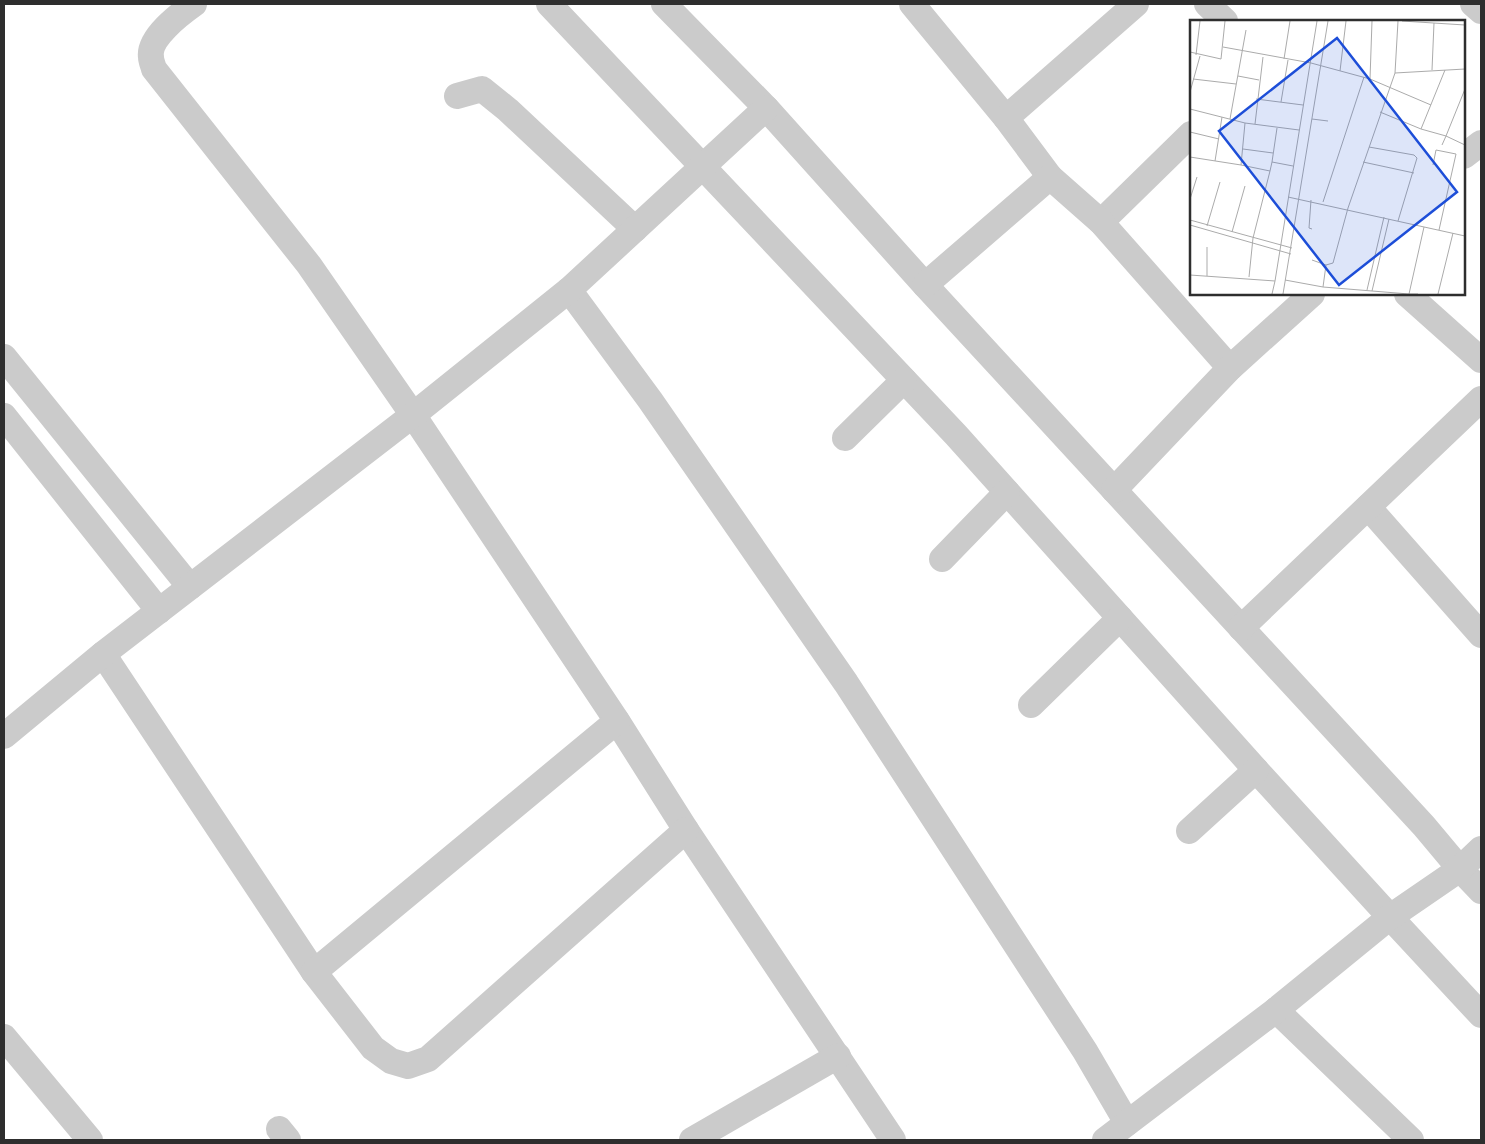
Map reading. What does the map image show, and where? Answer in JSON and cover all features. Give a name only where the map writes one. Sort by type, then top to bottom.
[{"type":"street","points":[[549,4],[1008,492],[1256,770],[1481,1015]]},
{"type":"street","points":[[664,4],[766,108],[924,284],[1424,826],[1481,891]]},
{"type":"street","points":[[912,4],[1006,118],[1050,177],[1101,222],[1230,368]]},
{"type":"street","points":[[1006,118],[1136,4]]},
{"type":"street","points":[[1206,4],[1224,20]]},
{"type":"street","points":[[1474,4],[1481,12]]},
{"type":"street","points":[[179,8],[155,40],[150,56],[154,69],[309,265],[413,415],[893,1140]]},
{"type":"street","points":[[457,96],[482,89],[508,110],[635,229]]},
{"type":"street","points":[[4,736],[103,654],[413,415],[569,290],[766,108]]},
{"type":"street","points":[[1101,222],[1190,135]]},
{"type":"street","points":[[1465,155],[1481,143]]},
{"type":"street","points":[[924,284],[1050,177]]},
{"type":"street","points":[[569,290],[650,400],[846,683],[1085,1050],[1127,1123]]},
{"type":"street","points":[[1114,490],[1230,368],[1311,295]]},
{"type":"street","points":[[1408,295],[1481,360]]},
{"type":"street","points":[[4,357],[190,587]]},
{"type":"street","points":[[845,438],[904,380]]},
{"type":"street","points":[[1241,628],[1481,398]]},
{"type":"street","points":[[4,416],[158,611]]},
{"type":"street","points":[[73,503],[103,480]]},
{"type":"street","points":[[942,559],[1008,492]]},
{"type":"street","points":[[1368,507],[1481,634]]},
{"type":"street","points":[[1031,705],[1120,618]]},
{"type":"street","points":[[103,654],[314,972],[373,1048],[391,1061],[408,1066],[428,1059],[686,830]]},
{"type":"street","points":[[314,972],[617,721]]},
{"type":"street","points":[[1189,831],[1256,770]]},
{"type":"street","points":[[1105,1140],[1276,1010],[1390,917],[1460,869],[1481,849]]},
{"type":"street","points":[[1276,1010],[1411,1140]]},
{"type":"street","points":[[4,1037],[90,1140]]},
{"type":"street","points":[[692,1140],[838,1056]]}]
